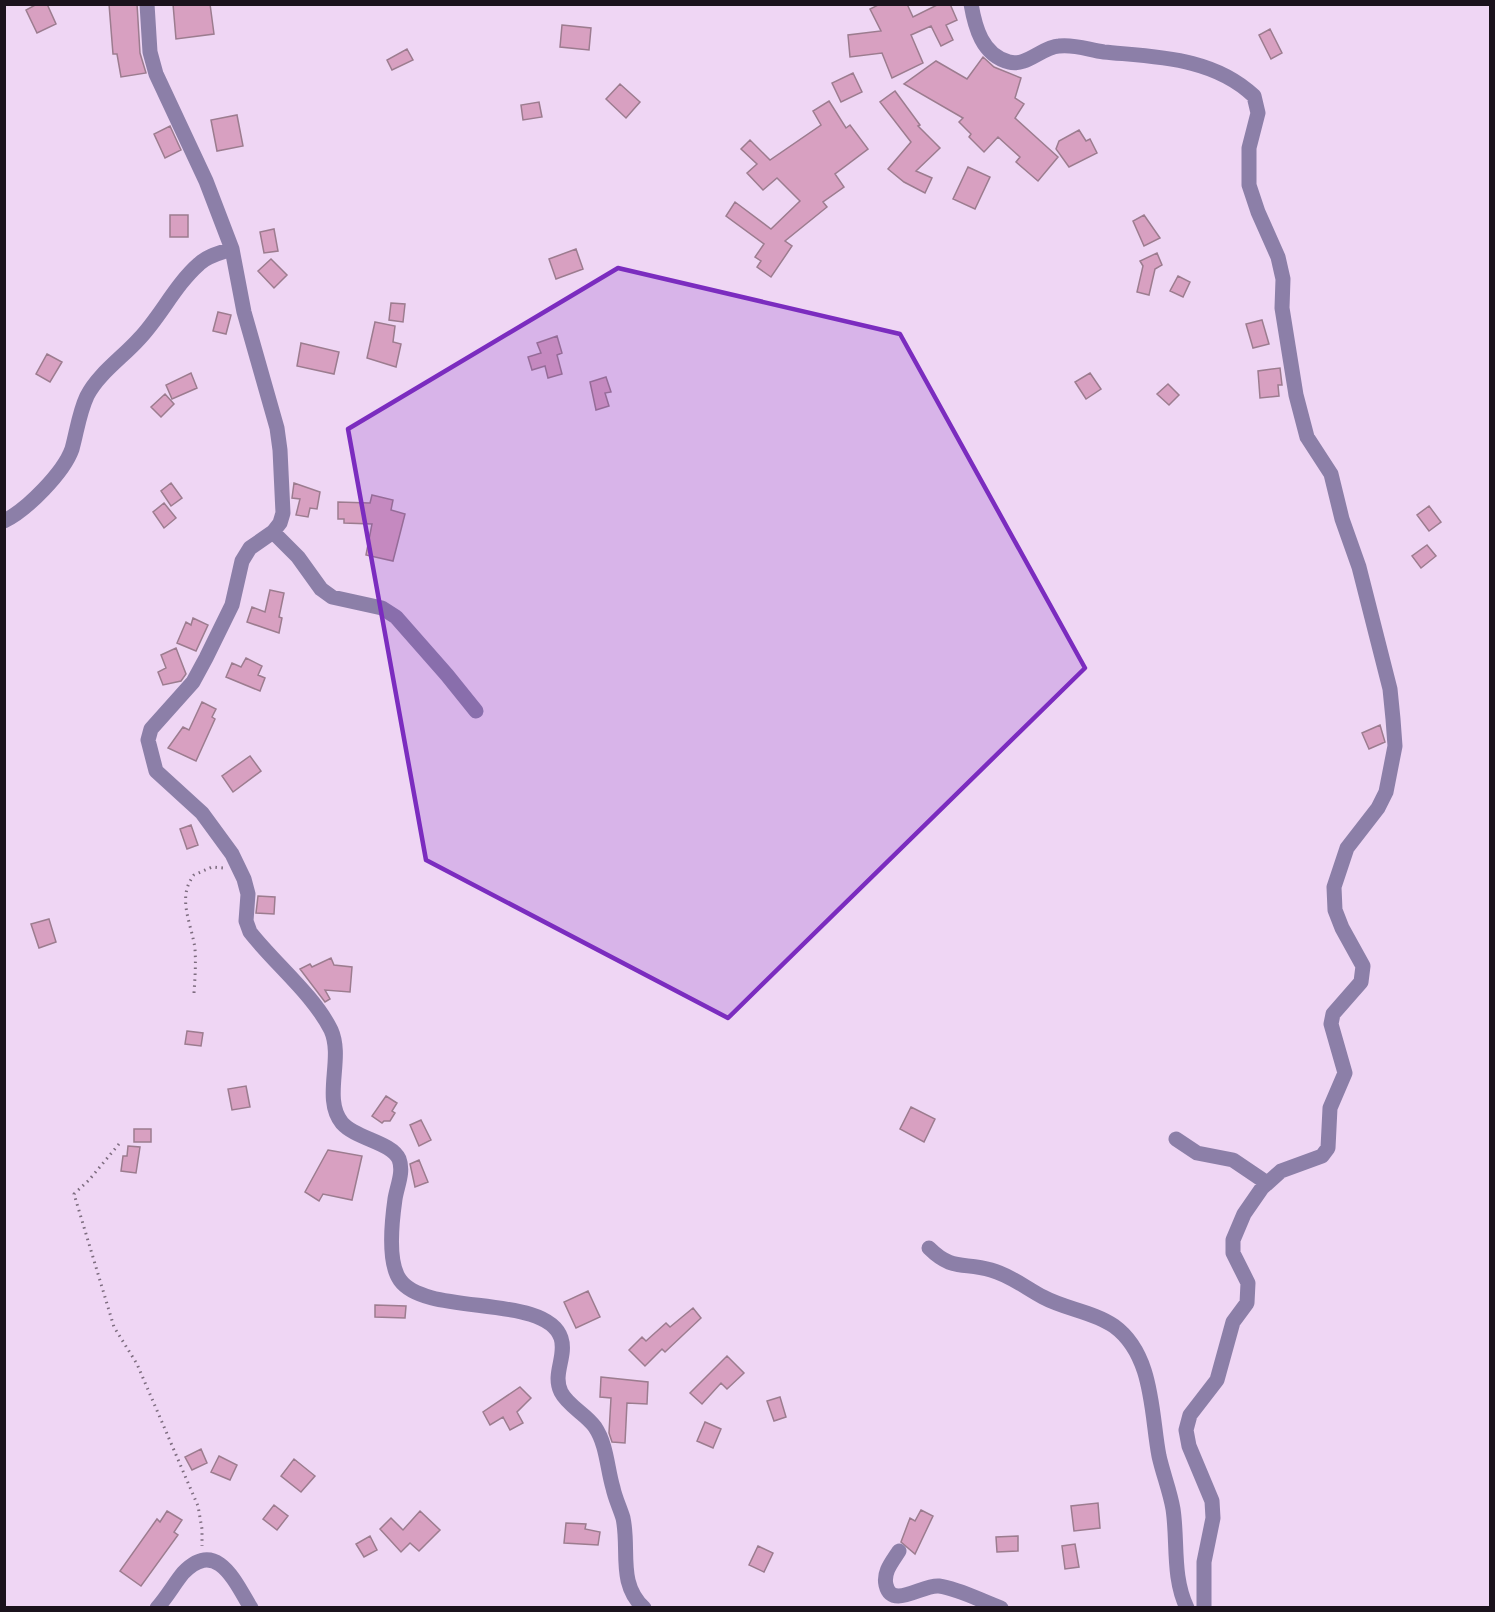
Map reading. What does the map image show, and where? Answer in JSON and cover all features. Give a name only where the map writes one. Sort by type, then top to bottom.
[{"type":"street","points":[[147,4],[150,52],[156,74],[206,181],[232,249],[244,312],[277,428],[283,513],[273,532],[250,548],[242,561],[232,605],[193,682],[151,729],[148,740],[156,771],[201,813],[232,854],[248,894],[246,921],[250,932],[321,1014],[332,1032],[337,1055],[334,1094],[342,1123],[368,1140],[393,1151],[399,1159],[401,1171],[391,1234],[394,1266],[400,1280],[412,1290],[430,1297],[529,1314],[555,1328],[561,1339],[558,1381],[561,1393],[585,1415],[602,1441],[623,1518],[626,1581],[630,1592],[644,1608]]},
{"type":"street","points":[[971,4],[975,27],[982,42],[1008,62],[1021,63],[1040,51],[1056,46],[1072,45],[1100,51],[1188,61],[1228,77],[1254,96],[1257,113],[1249,148],[1249,185],[1278,257],[1283,279],[1282,308],[1302,422],[1307,437],[1331,474],[1342,519],[1359,567],[1390,690],[1395,746],[1386,792],[1378,808],[1347,848],[1334,887],[1335,910],[1363,966],[1361,982],[1333,1014],[1331,1024],[1346,1073],[1330,1108],[1328,1148],[1322,1156],[1281,1171],[1267,1183],[1244,1214],[1233,1240],[1233,1253],[1248,1283],[1247,1303],[1233,1322],[1217,1380],[1190,1415],[1186,1430],[1189,1446],[1212,1501],[1213,1518],[1204,1562],[1204,1608]]},
{"type":"street","points":[[4,521],[15,516],[56,475],[71,451],[81,412],[88,394],[96,383],[140,338],[200,262],[232,249]]},
{"type":"street","points":[[273,532],[298,557],[321,589],[332,597],[382,609],[396,617],[476,711]]},
{"type":"street","points":[[1176,1139],[1197,1153],[1233,1160],[1267,1183]]},
{"type":"street","points":[[929,1248],[941,1260],[953,1266],[991,1270],[1042,1297],[1104,1320],[1126,1338],[1134,1349],[1153,1399],[1160,1459],[1173,1510],[1176,1562],[1187,1608]]},
{"type":"street","points":[[899,1551],[886,1570],[887,1590],[894,1596],[936,1586],[951,1588],[1001,1608]]},
{"type":"street","points":[[157,1608],[183,1573],[202,1560],[219,1562],[229,1572],[251,1608]]},
{"type":"path","points":[[194,993],[194,946],[186,912],[189,882],[194,875],[212,867],[241,872]]},
{"type":"path","points":[[119,1144],[74,1194],[114,1327],[137,1364],[198,1506],[202,1529],[202,1560]]},
{"type":"highlighted area","points":[[618,268],[900,334],[1085,668],[728,1018],[426,860],[348,429]]},
{"type":"building","points":[[37,4],[47,4],[56,24],[37,33],[26,10]]},
{"type":"building","points":[[109,4],[137,4],[140,53],[146,73],[121,77],[117,54],[113,54]]},
{"type":"building","points":[[173,4],[210,4],[214,34],[176,39]]},
{"type":"building","points":[[880,4],[907,4],[913,17],[939,4],[950,4],[957,20],[946,25],[953,40],[941,46],[931,26],[911,35],[923,63],[892,78],[882,53],[850,57],[848,35],[881,31],[870,9]]},
{"type":"building","points":[[562,25],[591,28],[589,50],[560,47]]},
{"type":"building","points":[[1270,29],[1282,53],[1271,59],[1259,35]]},
{"type":"building","points":[[407,49],[413,60],[392,70],[387,60]]},
{"type":"building","points":[[983,57],[994,67],[1021,78],[1015,98],[1024,104],[1015,118],[1058,157],[1038,181],[1016,162],[1020,157],[998,137],[984,152],[969,137],[971,134],[959,122],[963,118],[904,84],[936,61],[967,79]]},
{"type":"building","points":[[853,73],[862,92],[841,102],[832,83]]},
{"type":"building","points":[[620,84],[640,102],[626,118],[606,99]]},
{"type":"building","points":[[895,91],[920,125],[918,126],[940,148],[916,171],[932,178],[925,193],[904,182],[888,169],[911,142],[880,102]]},
{"type":"building","points":[[829,101],[846,128],[850,125],[868,149],[835,174],[844,187],[823,202],[827,207],[785,241],[792,246],[771,277],[757,267],[761,261],[755,257],[764,244],[726,216],[735,202],[771,229],[800,201],[777,178],[763,190],[747,173],[757,164],[741,149],[750,140],[770,160],[821,125],[813,111]]},
{"type":"building","points":[[539,102],[542,117],[523,120],[521,105]]},
{"type":"building","points":[[237,115],[243,146],[217,151],[211,120]]},
{"type":"building","points":[[170,126],[181,150],[165,158],[154,134]]},
{"type":"building","points":[[1079,130],[1086,141],[1090,139],[1097,153],[1069,167],[1056,149],[1059,141]]},
{"type":"building","points":[[968,167],[990,177],[975,209],[953,199]]},
{"type":"building","points":[[170,215],[188,215],[188,237],[170,237]]},
{"type":"building","points":[[1144,215],[1160,238],[1144,246],[1133,221]]},
{"type":"building","points":[[274,229],[278,251],[264,253],[260,232]]},
{"type":"building","points":[[576,249],[583,269],[556,279],[549,259]]},
{"type":"building","points":[[1157,253],[1162,265],[1155,269],[1149,295],[1137,292],[1143,266],[1140,261]]},
{"type":"building","points":[[271,259],[287,275],[274,288],[258,271]]},
{"type":"building","points":[[1178,276],[1190,282],[1183,297],[1170,291]]},
{"type":"building","points":[[391,303],[405,304],[403,322],[389,320]]},
{"type":"building","points":[[218,312],[231,315],[226,334],[213,331]]},
{"type":"building","points":[[1262,320],[1269,344],[1253,348],[1246,324]]},
{"type":"building","points":[[375,322],[395,326],[393,342],[401,344],[396,367],[367,358]]},
{"type":"building","points":[[557,336],[562,353],[557,355],[562,374],[548,378],[545,366],[532,370],[528,357],[541,353],[537,343]]},
{"type":"building","points":[[301,343],[339,352],[334,374],[297,366]]},
{"type":"building","points":[[47,354],[62,362],[50,382],[36,374]]},
{"type":"building","points":[[1280,368],[1282,385],[1278,385],[1279,396],[1260,398],[1258,371]]},
{"type":"building","points":[[191,373],[197,388],[172,399],[166,385]]},
{"type":"building","points":[[1090,373],[1101,389],[1086,399],[1075,382]]},
{"type":"building","points":[[606,377],[611,392],[605,393],[609,406],[596,410],[590,382]]},
{"type":"building","points":[[1168,384],[1179,395],[1169,405],[1157,394]]},
{"type":"building","points":[[165,394],[174,404],[161,417],[151,407]]},
{"type":"building","points":[[171,483],[182,498],[171,506],[161,491]]},
{"type":"building","points":[[294,483],[320,492],[317,509],[310,508],[308,517],[296,515],[300,499],[292,498]]},
{"type":"building","points":[[372,495],[393,500],[391,510],[405,514],[393,561],[366,555],[372,524],[344,523],[344,519],[338,519],[338,502],[370,503]]},
{"type":"building","points":[[164,503],[176,518],[164,528],[153,512]]},
{"type":"building","points":[[1429,506],[1441,522],[1429,531],[1417,515]]},
{"type":"building","points":[[1427,545],[1436,556],[1421,568],[1412,556]]},
{"type":"building","points":[[270,590],[284,593],[279,617],[282,618],[279,633],[247,622],[252,607],[265,612]]},
{"type":"building","points":[[193,618],[208,625],[196,651],[177,643],[186,622],[191,625]]},
{"type":"building","points":[[176,648],[186,674],[181,681],[163,685],[158,672],[166,668],[161,655]]},
{"type":"building","points":[[246,658],[262,666],[258,675],[265,678],[260,691],[226,677],[232,663],[241,667]]},
{"type":"building","points":[[202,702],[216,709],[212,717],[215,719],[196,761],[168,748],[183,727],[189,730]]},
{"type":"building","points":[[1380,725],[1385,742],[1369,749],[1362,733]]},
{"type":"building","points":[[250,756],[261,771],[233,792],[222,776]]},
{"type":"building","points":[[191,825],[198,845],[187,849],[180,829]]},
{"type":"building","points":[[258,896],[275,897],[274,914],[256,913]]},
{"type":"building","points":[[49,919],[56,942],[39,948],[31,924]]},
{"type":"building","points":[[331,958],[334,965],[352,967],[350,992],[325,990],[330,999],[325,1002],[300,969],[310,964],[312,967]]},
{"type":"building","points":[[187,1031],[203,1033],[201,1046],[185,1044]]},
{"type":"building","points":[[246,1086],[250,1107],[232,1110],[228,1089]]},
{"type":"building","points":[[386,1096],[397,1103],[390,1121],[382,1123],[372,1116]]},
{"type":"building","points":[[911,1107],[935,1119],[924,1142],[900,1129]]},
{"type":"building","points":[[421,1120],[431,1140],[419,1146],[410,1125]]},
{"type":"building","points":[[134,1129],[151,1129],[151,1142],[134,1142]]},
{"type":"building","points":[[128,1146],[140,1147],[136,1173],[121,1171],[123,1156],[127,1156]]},
{"type":"building","points":[[328,1150],[362,1156],[352,1200],[323,1194],[319,1201],[305,1192]]},
{"type":"building","points":[[419,1160],[428,1182],[415,1187],[410,1164]]},
{"type":"building","points":[[588,1291],[600,1317],[576,1328],[564,1302]]},
{"type":"building","points":[[375,1305],[406,1306],[405,1318],[375,1317]]},
{"type":"building","points":[[693,1308],[701,1318],[665,1352],[662,1349],[645,1366],[629,1350],[642,1337],[646,1341],[666,1323],[670,1327]]},
{"type":"building","points":[[727,1356],[744,1373],[727,1389],[721,1383],[702,1404],[690,1393]]},
{"type":"building","points":[[601,1377],[648,1382],[647,1404],[627,1403],[625,1443],[612,1442],[609,1433],[611,1398],[600,1397]]},
{"type":"building","points":[[520,1387],[531,1398],[517,1412],[523,1423],[510,1430],[503,1417],[490,1425],[483,1412]]},
{"type":"building","points":[[780,1397],[786,1417],[774,1421],[767,1401]]},
{"type":"building","points":[[705,1422],[721,1429],[713,1448],[697,1441]]},
{"type":"building","points":[[201,1449],[207,1463],[192,1470],[185,1457]]},
{"type":"building","points":[[219,1456],[237,1465],[230,1480],[211,1472]]},
{"type":"building","points":[[294,1459],[315,1476],[301,1492],[281,1476]]},
{"type":"building","points":[[1098,1503],[1100,1528],[1074,1531],[1071,1506]]},
{"type":"building","points":[[274,1505],[288,1516],[277,1530],[263,1519]]},
{"type":"building","points":[[921,1510],[933,1516],[915,1554],[901,1542],[910,1518],[915,1521]]},
{"type":"building","points":[[167,1511],[182,1520],[174,1532],[178,1535],[141,1586],[120,1571],[157,1519],[160,1522]]},
{"type":"building","points":[[420,1511],[440,1530],[419,1551],[410,1543],[401,1552],[380,1529],[391,1518],[403,1530]]},
{"type":"building","points":[[566,1523],[586,1524],[585,1529],[600,1532],[598,1545],[564,1543]]},
{"type":"building","points":[[370,1536],[377,1550],[364,1557],[356,1544]]},
{"type":"building","points":[[1018,1536],[1018,1551],[997,1552],[996,1537]]},
{"type":"building","points":[[1075,1544],[1079,1567],[1065,1569],[1062,1546]]},
{"type":"building","points":[[758,1546],[773,1553],[764,1572],[749,1565]]}]
